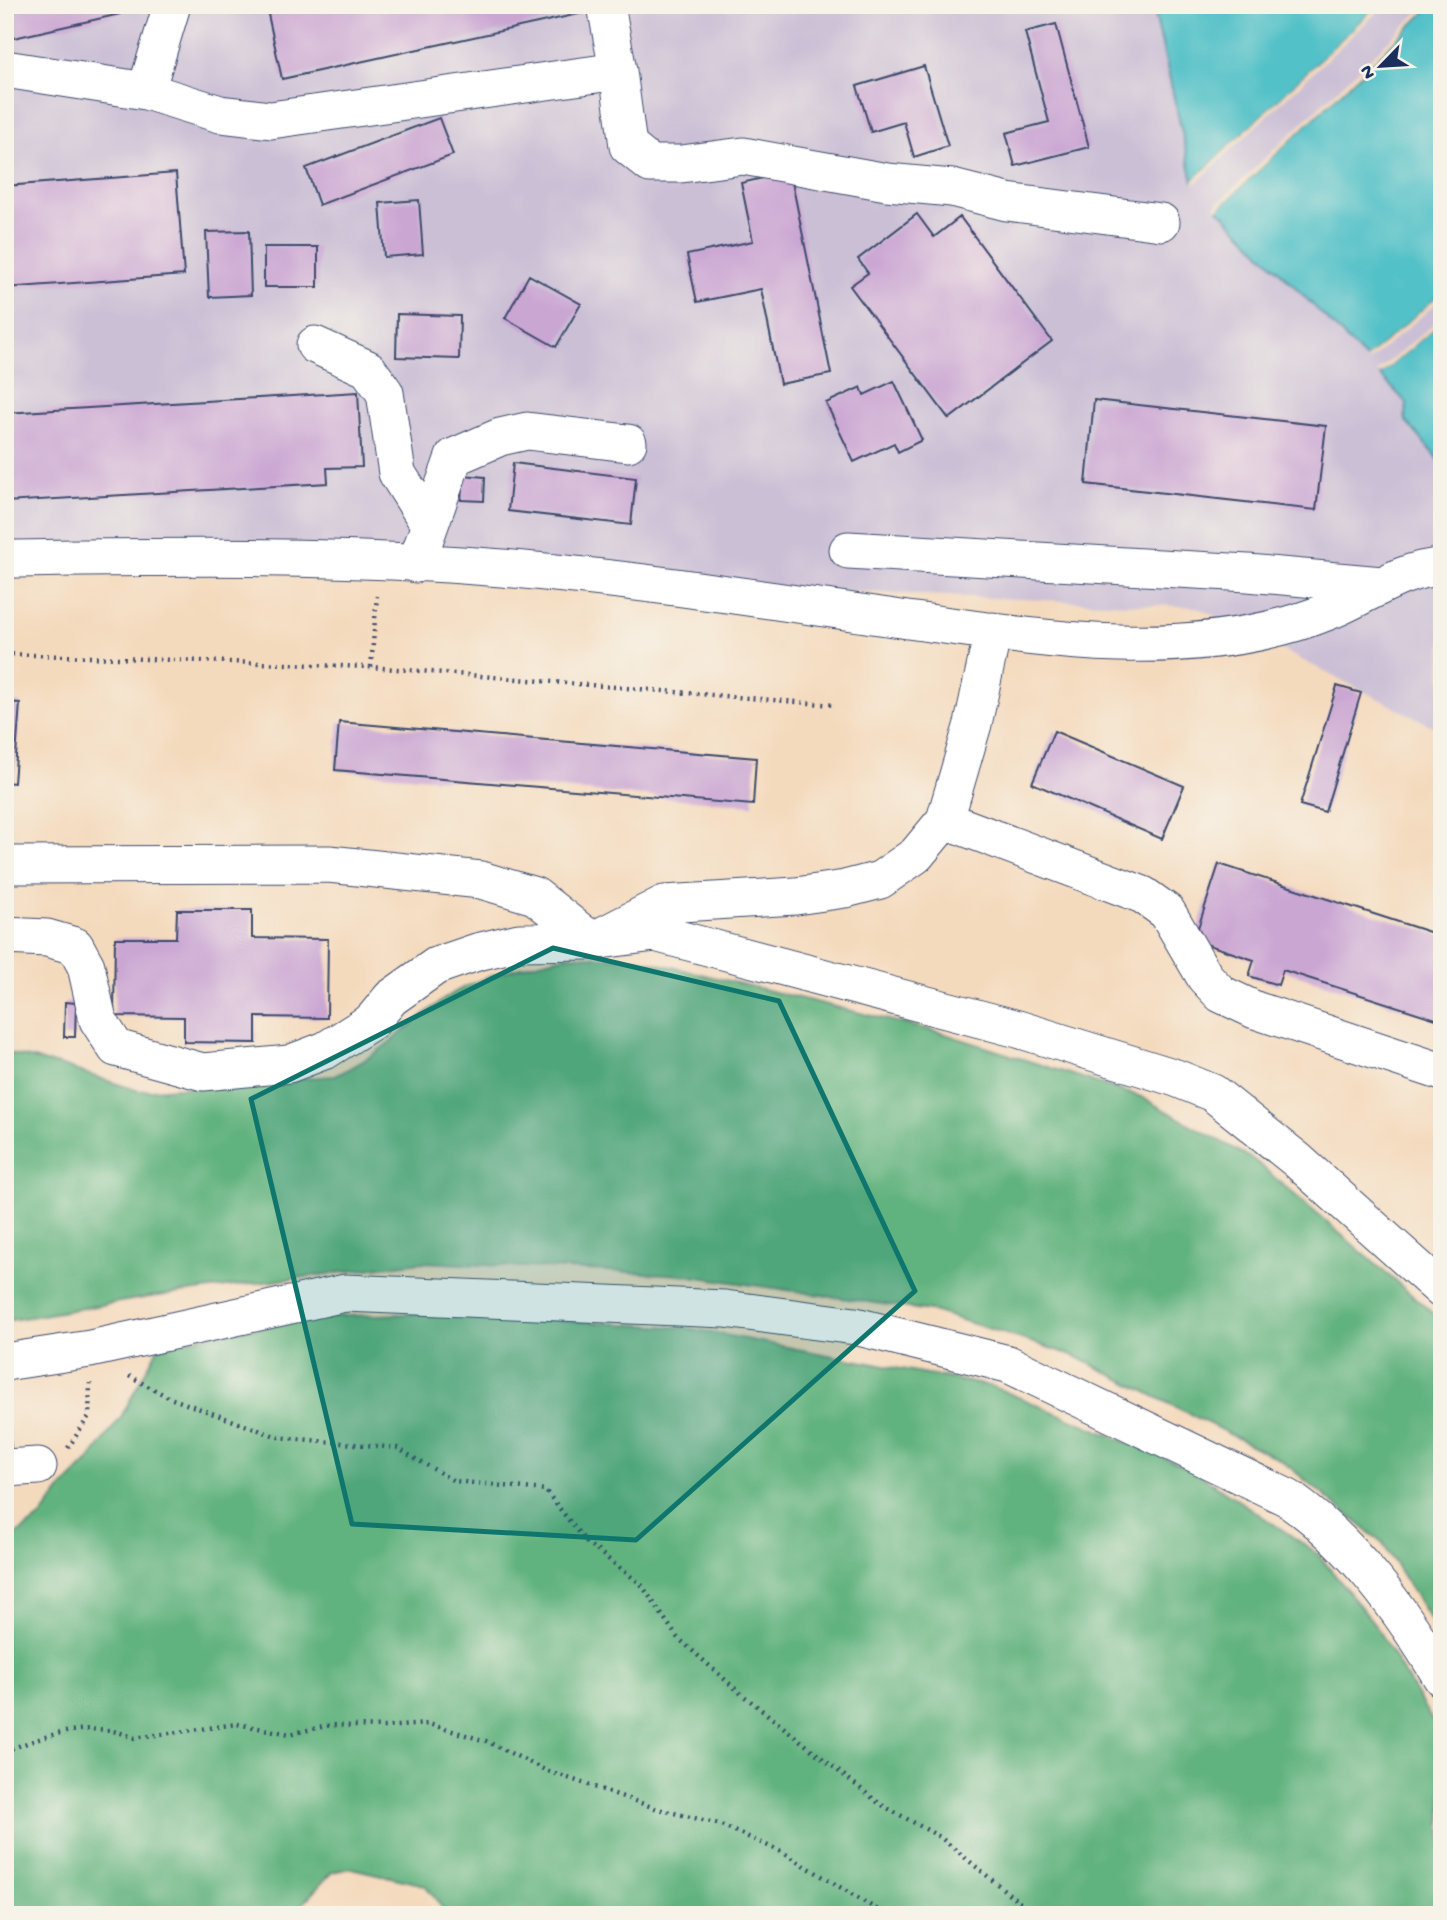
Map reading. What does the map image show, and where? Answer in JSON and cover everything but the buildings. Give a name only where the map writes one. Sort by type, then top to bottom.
[{"type":"street","points":[[146,91],[172,5]]},
{"type":"street","points":[[606,5],[628,146],[650,164],[681,164],[743,156],[887,182],[952,188],[1007,202],[1161,222]]},
{"type":"street","points":[[5,69],[146,91],[220,114],[271,120],[618,71]]},
{"type":"street","points":[[314,345],[368,369],[385,393],[397,473],[429,524]]},
{"type":"street","points":[[416,564],[454,457],[500,436],[527,431],[628,443]]},
{"type":"street","points":[[848,550],[1248,573],[1381,585]]},
{"type":"street","points":[[5,559],[199,557],[379,561],[502,568],[993,631],[1120,643],[1231,637],[1286,626],[1336,608],[1412,572],[1442,567]]},
{"type":"street","points":[[592,941],[664,904],[796,896],[845,889],[880,880],[916,855],[945,820],[973,724],[993,631]]},
{"type":"street","points":[[945,820],[1143,895],[1167,912],[1205,977],[1221,994],[1255,1010],[1442,1072]]},
{"type":"street","points":[[5,865],[329,864],[481,880],[535,895],[592,941]]},
{"type":"street","points":[[5,936],[47,938],[75,946],[86,966],[98,1020],[116,1048],[203,1072],[289,1064],[326,1050],[372,1021],[391,998],[436,966],[519,942],[592,941],[655,933],[1018,1029],[1176,1078],[1213,1093],[1297,1160],[1442,1290]]},
{"type":"street","points":[[5,1362],[90,1349],[345,1293],[726,1310],[855,1326],[1008,1364],[1288,1498],[1323,1522],[1357,1560],[1419,1639],[1442,1678]]},
{"type":"path","points":[[372,667],[379,561]]},
{"type":"path","points":[[5,654],[372,667],[834,705]]},
{"type":"path","points":[[22,1467],[60,1459],[89,1416],[90,1349]]},
{"type":"path","points":[[90,1349],[112,1366],[170,1398],[278,1437],[397,1448],[454,1481],[545,1490],[586,1542],[641,1584],[677,1637],[739,1692],[880,1804],[940,1837],[1025,1907],[1041,1915]]},
{"type":"path","points":[[5,1751],[64,1730],[118,1731],[134,1738],[237,1724],[290,1734],[331,1725],[383,1727],[429,1724],[486,1741],[545,1770],[658,1809],[719,1824],[784,1853],[886,1915]]},
{"type":"highlighted area","points":[[553,948],[779,1001],[915,1291],[636,1540],[352,1524],[251,1099]]},
{"type":"shaded area","points":[[5,5],[1153,5],[1193,181],[1378,5],[1422,5],[1426,10],[1366,359],[1442,293],[1442,321],[1380,375],[1407,404],[1406,420],[1442,464],[1442,731],[1197,607],[5,554]]},
{"type":"green space","points":[[568,955],[639,959],[942,1033],[1141,1097],[1254,1160],[1442,1321],[1442,1638],[1383,1544],[1281,1460],[1075,1356],[936,1312],[685,1275],[421,1262],[150,1297],[5,1321],[5,1052],[62,1066],[139,1091],[334,1076],[365,1060],[457,991],[487,977]]},
{"type":"green space","points":[[434,1313],[688,1328],[994,1387],[1191,1469],[1317,1553],[1373,1622],[1442,1737],[1442,1915],[442,1915],[443,1909],[425,1885],[351,1868],[332,1872],[292,1915],[5,1915],[5,1542],[40,1518],[64,1486],[87,1463],[121,1417],[160,1344],[321,1317]]},
{"type":"water","points":[[1153,5],[1378,5],[1193,181]]},
{"type":"water","points":[[1422,5],[1442,5],[1442,293],[1366,359],[1218,209],[1426,11]]},
{"type":"water","points":[[1442,321],[1442,464],[1405,420],[1407,403],[1380,375]]},
{"type":"pier","points":[[1378,5],[1382,5],[1381,8],[1195,184],[1193,181]]},
{"type":"pier","points":[[1418,5],[1426,10],[1218,209],[1215,206],[1421,10]]},
{"type":"pier","points":[[1442,293],[1442,298],[1368,362],[1366,359]]},
{"type":"pier","points":[[1442,317],[1442,321],[1380,375],[1377,372]]}]
